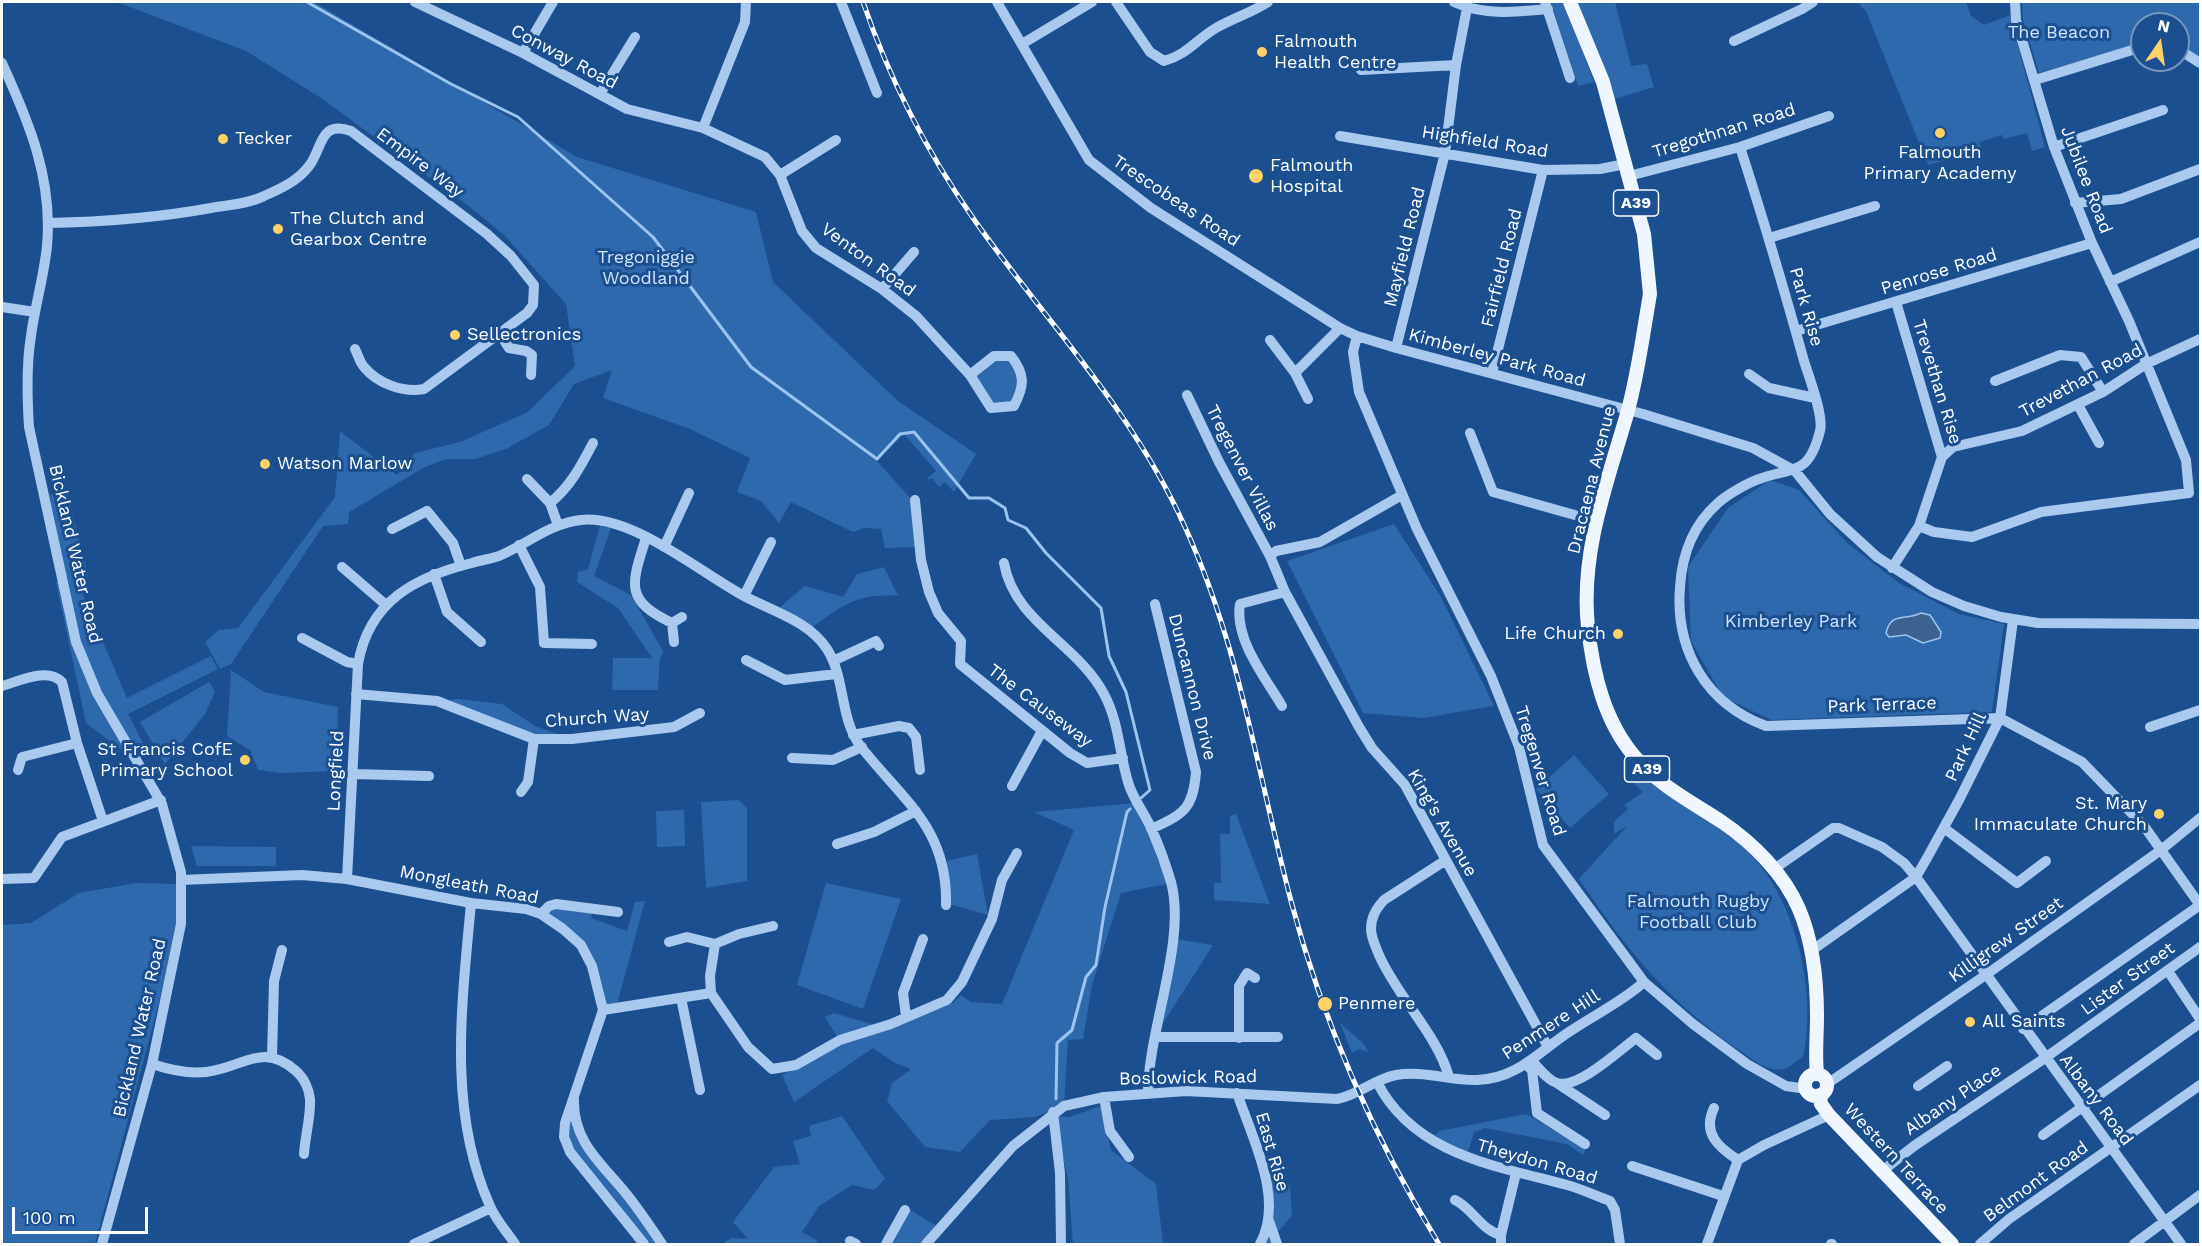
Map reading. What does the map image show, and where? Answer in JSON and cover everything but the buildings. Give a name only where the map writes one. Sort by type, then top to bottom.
[{"type":"main road","name":"Dracaena Avenue","points":[[1570,2],[1603,82],[1648,254],[1650,294],[1628,411],[1596,521],[1587,578],[1588,626],[1600,687],[1614,727],[1636,759],[1657,778],[1730,828],[1774,869],[1798,908],[1811,951],[1816,985],[1822,1084]]},
{"type":"main road","points":[[1807,1089],[1812,1095],[1822,1084]]},
{"type":"main road","name":"Western Terrace","points":[[1822,1084],[1821,1104],[1828,1115],[1952,1245]]},
{"type":"street","name":"Conway Road","points":[[415,2],[523,53],[627,109],[703,128]]},
{"type":"street","points":[[523,53],[553,2]]},
{"type":"street","points":[[703,128],[745,22],[746,2]]},
{"type":"street","points":[[841,2],[877,93]]},
{"type":"street","name":"Trescobeas Road","points":[[997,2],[1089,160],[1155,211],[1340,328]]},
{"type":"street","points":[[1022,44],[1092,2]]},
{"type":"street","points":[[1116,2],[1150,52],[1164,61],[1178,57],[1216,28],[1249,14],[1268,2]]},
{"type":"street","points":[[1454,2],[1467,8],[1507,13],[1547,5],[1570,78]]},
{"type":"street","points":[[1734,40],[1813,2]]},
{"type":"street","name":"Jubilee Road","points":[[1919,526],[1934,532],[1972,537],[2041,512],[2188,494],[2186,460],[2075,204],[2054,147],[2016,20],[2015,2]]},
{"type":"street","name":"Mayfield Road","points":[[1396,348],[1445,153],[1456,65],[1467,8]]},
{"type":"street","points":[[600,94],[635,37]]},
{"type":"street","points":[[2035,80],[2130,51]]},
{"type":"street","name":"Bickland Water Road","points":[[2,63],[37,147],[46,195],[47,247],[28,366],[29,427],[76,642],[97,693],[161,800],[171,831],[181,880],[182,924],[152,1064],[102,1245]]},
{"type":"street","points":[[1361,70],[1456,65]]},
{"type":"street","points":[[2054,147],[2163,110]]},
{"type":"street","name":"Tregothnan Road","points":[[1627,170],[1740,147],[1829,116]]},
{"type":"street","name":"Empire Way","points":[[48,223],[104,222],[165,217],[258,199],[296,179],[310,165],[323,137],[340,127],[351,131],[487,234],[531,278],[535,293],[527,314],[424,389],[410,392],[392,387],[364,367],[355,349]]},
{"type":"street","name":"Venton Road","points":[[703,128],[765,157],[780,175],[802,231],[816,248],[882,289],[916,316],[969,375],[991,408],[1006,409],[1014,406],[1023,378],[1022,370],[1011,356],[994,356],[969,375]]},
{"type":"street","name":"Highfield Road","points":[[1340,136],[1543,170],[1627,170]]},
{"type":"street","points":[[780,175],[836,140]]},
{"type":"street","name":"Park Rise","points":[[1740,147],[1815,398],[1821,429],[1809,457],[1795,471]]},
{"type":"street","points":[[2075,204],[2121,199],[2200,169]]},
{"type":"street","name":"Fairfield Road","points":[[1492,373],[1543,170]]},
{"type":"street","points":[[1769,238],[1875,206]]},
{"type":"street","points":[[2110,282],[2200,242]]},
{"type":"street","name":"Penrose Road","points":[[1796,332],[2092,243]]},
{"type":"street","points":[[882,289],[914,252]]},
{"type":"street","name":"Trevethan Rise","points":[[1892,568],[1919,526],[1942,457],[1896,302]]},
{"type":"street","points":[[2,307],[35,312]]},
{"type":"street","points":[[1295,373],[1340,328]]},
{"type":"street","name":"Kimberley Park Road","points":[[1340,328],[1357,336],[1396,348],[1732,439],[1795,471],[1852,537],[1892,568],[1932,592],[1964,606],[2013,620],[2038,623],[2198,624]]},
{"type":"street","points":[[500,334],[509,348],[526,351],[531,356],[531,375]]},
{"type":"street","name":"Tregenver Road","points":[[1357,336],[1353,352],[1359,392],[1402,495],[1491,676],[1519,747],[1543,845],[1644,982],[1688,1020],[1747,1064],[1786,1086],[1807,1089]]},
{"type":"street","name":"Trevethan Road","points":[[1942,457],[1953,447],[2022,431],[2078,405],[2146,364],[2200,339]]},
{"type":"street","points":[[1270,340],[1295,373],[1308,399]]},
{"type":"street","points":[[1995,381],[2060,355],[2081,357],[2103,392]]},
{"type":"street","points":[[1749,374],[1768,388],[1815,398]]},
{"type":"street","name":"Tregenver Villas","points":[[1186,394],[1219,462],[1270,556]]},
{"type":"street","points":[[2078,405],[2099,443]]},
{"type":"street","points":[[1470,433],[1493,492],[1596,521]]},
{"type":"street","points":[[550,503],[563,492],[580,468],[593,443]]},
{"type":"street","name":"Park Terrace","points":[[1795,471],[1760,478],[1719,502],[1695,529],[1682,564],[1680,625],[1690,659],[1719,698],[1747,718],[1766,726],[2000,718]]},
{"type":"street","points":[[527,479],[550,503],[558,525]]},
{"type":"street","points":[[664,547],[688,493]]},
{"type":"street","points":[[1270,556],[1276,551],[1320,542],[1402,495]]},
{"type":"street","name":"The Causeway","points":[[915,500],[921,560],[929,592],[938,613],[962,645],[960,664],[1087,763],[1123,758]]},
{"type":"street","points":[[392,529],[427,511],[453,543],[461,566]]},
{"type":"street","name":"Longfield","points":[[347,879],[358,664],[366,636],[386,605],[404,589],[434,574],[498,556],[558,525],[583,520],[611,523],[664,547],[744,596],[785,614],[825,647],[833,661],[845,716],[853,735],[916,812],[942,857],[946,905]]},
{"type":"street","points":[[646,538],[633,581],[637,599],[651,613],[672,623]]},
{"type":"street","points":[[744,596],[771,542]]},
{"type":"street","points":[[519,545],[540,587],[544,643],[592,644]]},
{"type":"street","name":"King's Avenue","points":[[1270,556],[1285,592],[1359,727],[1372,748],[1405,785],[1548,1047]]},
{"type":"street","points":[[1004,563],[1016,598],[1085,666],[1104,693],[1115,719],[1136,803],[1152,829],[1171,883],[1174,914],[1169,962],[1155,1037],[1148,1093]]},
{"type":"street","points":[[342,567],[386,605]]},
{"type":"street","points":[[434,574],[447,612],[481,642]]},
{"type":"street","points":[[1282,706],[1251,653],[1238,615],[1240,603],[1285,592]]},
{"type":"street","name":"Duncannon Drive","points":[[1152,829],[1179,817],[1188,807],[1195,788],[1196,771],[1155,603]]},
{"type":"street","points":[[672,623],[682,617]]},
{"type":"street","name":"Park Hill","points":[[1916,877],[1944,828],[2000,718],[2013,620]]},
{"type":"street","points":[[672,623],[674,642]]},
{"type":"street","points":[[302,638],[347,662],[358,664]]},
{"type":"street","points":[[833,661],[876,640],[879,646]]},
{"type":"street","points":[[746,660],[785,680],[836,674]]},
{"type":"street","points":[[2,686],[46,674],[56,675],[62,682],[77,743],[103,821]]},
{"type":"street","name":"Church Way","points":[[356,694],[437,701],[534,739],[572,739],[674,728],[700,712]]},
{"type":"street","points":[[2150,727],[2200,710]]},
{"type":"street","points":[[2000,718],[2082,762],[2144,826],[2200,902],[2023,1029]]},
{"type":"street","points":[[853,735],[899,726],[909,728],[916,737],[920,770]]},
{"type":"street","points":[[1012,786],[1042,730]]},
{"type":"street","points":[[521,792],[528,782],[534,739]]},
{"type":"street","points":[[18,770],[22,757],[77,743]]},
{"type":"street","points":[[792,758],[833,760],[862,747]]},
{"type":"street","points":[[353,774],[429,776]]},
{"type":"street","points":[[2,879],[34,878],[62,837],[161,800]]},
{"type":"street","points":[[837,844],[874,832],[916,812]]},
{"type":"street","name":"Killigrew Street","points":[[1822,1084],[1987,974],[2161,850],[2200,818]]},
{"type":"street","name":"Albany Road","points":[[1774,869],[1833,828],[1839,828],[1882,847],[1904,863],[1987,974],[2023,1029],[2112,1146],[2181,1245]]},
{"type":"street","points":[[1944,828],[2017,883],[2046,861]]},
{"type":"street","points":[[716,944],[710,976],[711,993],[748,1047],[772,1069],[796,1065],[840,1040],[891,1024],[948,1000],[962,982],[992,919],[1002,880],[1017,853]]},
{"type":"street","points":[[1446,860],[1384,900],[1376,909],[1370,932],[1387,972],[1406,1005],[1421,1023],[1449,1077]]},
{"type":"street","name":"Mongleath Road","points":[[181,880],[302,875],[347,879],[471,903],[526,909],[541,914],[581,945],[592,966],[603,1010]]},
{"type":"street","points":[[1811,951],[1916,877]]},
{"type":"street","points":[[471,903],[463,995],[460,1068],[468,1137],[476,1170],[490,1208],[515,1245]]},
{"type":"street","points":[[541,914],[549,906],[556,904],[618,912]]},
{"type":"street","points":[[669,942],[687,937],[716,944],[739,934],[773,926]]},
{"type":"street","points":[[906,1016],[903,993],[923,939]]},
{"type":"street","name":"Lister Street","points":[[2045,1058],[2200,947]]},
{"type":"street","points":[[272,1057],[274,981],[282,950]]},
{"type":"street","points":[[2043,1136],[2200,1021],[2168,971]]},
{"type":"street","points":[[1239,1038],[1239,986],[1247,973],[1256,978]]},
{"type":"street","name":"Penmere Hill","points":[[1365,1089],[1377,1082],[1404,1074],[1478,1080],[1510,1073],[1529,1063],[1548,1047],[1644,982]]},
{"type":"street","points":[[644,1245],[570,1152],[564,1137],[565,1123],[603,1010],[711,993]]},
{"type":"street","points":[[681,999],[700,1090]]},
{"type":"street","points":[[1155,1037],[1278,1037]]},
{"type":"street","points":[[1556,1083],[1566,1084],[1577,1080],[1636,1038],[1657,1054]]},
{"type":"street","points":[[152,1064],[186,1072],[204,1072],[222,1070],[252,1057],[272,1057],[294,1069],[308,1088],[310,1100],[304,1154]]},
{"type":"street","name":"Albany Place","points":[[1881,1172],[1914,1146],[2045,1058]]},
{"type":"street","points":[[1529,1063],[1605,1115]]},
{"type":"street","points":[[1529,1063],[1532,1070],[1537,1113],[1585,1144]]},
{"type":"street","points":[[1918,1086],[1947,1066]]},
{"type":"street","name":"Theydon Road","points":[[1377,1082],[1387,1101],[1398,1113],[1461,1156],[1516,1173],[1569,1185],[1610,1201],[1615,1210],[1620,1245]]},
{"type":"street","name":"Belmont Road","points":[[1980,1245],[2009,1219],[2200,1085]]},
{"type":"street","name":"Boslowick Road","points":[[926,1245],[1013,1146],[1053,1112],[1064,1106],[1104,1097],[1148,1093],[1237,1093],[1322,1099],[1344,1098],[1365,1089]]},
{"type":"street","name":"East Rise","points":[[1237,1093],[1260,1163],[1269,1199],[1269,1221],[1277,1245]]},
{"type":"street","points":[[574,1097],[576,1124],[582,1143],[624,1191],[662,1245]]},
{"type":"street","points":[[1104,1097],[1110,1131],[1130,1157]]},
{"type":"street","points":[[1714,1108],[1710,1121],[1713,1140],[1738,1161]]},
{"type":"street","points":[[1053,1112],[1060,1173],[1061,1245]]},
{"type":"street","points":[[1707,1245],[1723,1196],[1738,1161],[1764,1145],[1828,1115]]},
{"type":"street","points":[[1632,1166],[1723,1196]]},
{"type":"street","points":[[1455,1200],[1466,1205],[1501,1240],[1516,1173]]},
{"type":"street","points":[[2133,1245],[2200,1195]]},
{"type":"street","points":[[414,1245],[490,1208]]},
{"type":"street","points":[[886,1245],[905,1210]]},
{"type":"street","name":"East Rise","points":[[1260,1245],[1269,1221]]},
{"type":"green space","name":"Tregoniggie Woodland","points":[[117,2],[314,2],[577,157],[756,212],[773,282],[898,401],[976,454],[954,492],[945,482],[939,487],[932,478],[929,480],[927,478],[936,471],[904,434],[877,461],[913,501],[919,547],[885,548],[881,529],[864,528],[853,532],[791,502],[779,523],[761,501],[737,492],[750,458],[690,429],[603,398],[612,370],[574,384],[549,425],[506,449],[475,459],[446,459],[425,467],[349,512],[348,524],[323,526],[231,664],[220,669],[205,642],[219,630],[238,628],[335,497],[340,431],[397,475],[415,453],[460,442],[528,412],[575,366],[566,304],[504,235],[470,207],[321,98],[246,51]]},
{"type":"green space","points":[[1551,2],[1565,2],[1594,82],[1578,86]]},
{"type":"green space","points":[[1578,2],[1615,2],[1631,66],[1647,64],[1654,87],[1611,100]]},
{"type":"green space","points":[[1864,2],[1966,2],[1971,16],[1984,25],[2010,15],[2045,147],[2032,151],[2027,133],[2004,139],[2002,135],[1979,142],[1982,149],[1928,165],[1866,11],[1859,4]]},
{"type":"green space","name":"The Beacon","points":[[2022,2],[2200,2],[2200,55],[2196,56],[2190,52],[2190,12],[2130,12],[2130,47],[2039,73],[2023,21]]},
{"type":"green space","points":[[996,360],[1009,360],[1019,379],[1010,404],[993,406],[975,377]]},
{"type":"green space","name":"Kimberley Park","points":[[1770,480],[1799,490],[1847,543],[1899,583],[1959,614],[2004,624],[1992,712],[1771,720],[1723,697],[1691,641],[1688,567],[1728,508]]},
{"type":"green space","points":[[49,494],[68,495],[88,575],[80,588],[127,698],[211,656],[218,669],[128,714],[147,751],[129,756],[86,723],[56,582],[66,576]]},
{"type":"green space","points":[[1394,524],[1441,597],[1494,706],[1423,718],[1363,713],[1287,561]]},
{"type":"green space","points":[[600,526],[611,528],[594,576],[631,595],[663,651],[660,659],[658,690],[612,690],[613,658],[652,658],[618,608],[577,582],[578,572],[588,569]]},
{"type":"green space","points":[[884,567],[898,596],[860,599],[831,614],[810,629],[780,607],[805,586],[843,597],[857,574]]},
{"type":"green space","points":[[231,670],[264,692],[338,707],[336,771],[281,773],[258,770],[250,750],[227,736]]},
{"type":"green space","points":[[209,682],[215,692],[205,714],[165,764],[140,722]]},
{"type":"green space","points":[[448,700],[502,704],[535,726],[560,735],[531,735]]},
{"type":"green space","points":[[1574,755],[1609,794],[1570,828],[1536,789]]},
{"type":"green space","name":"Falmouth Rugby Football Club","points":[[1636,772],[1737,842],[1757,861],[1773,884],[1787,911],[1797,941],[1804,971],[1807,1001],[1807,1030],[1803,1057],[1789,1067],[1772,1069],[1751,1059],[1692,1014],[1632,952],[1579,879],[1627,826],[1614,834],[1614,822],[1628,809],[1624,805],[1643,792],[1631,780]]},
{"type":"green space","points":[[739,800],[747,808],[747,881],[706,888],[701,802]]},
{"type":"green space","points":[[1136,803],[1171,883],[1121,893],[1092,985],[1083,1039],[1068,1040],[1064,1106],[1035,1117],[990,1120],[960,1152],[925,1147],[887,1101],[892,1083],[911,1069],[895,1063],[873,1048],[794,1102],[782,1075],[841,1043],[825,1017],[834,1013],[888,1029],[953,1003],[961,995],[971,1002],[1002,1004],[1074,830],[1034,812]]},
{"type":"green space","points":[[684,810],[685,846],[657,847],[656,811]]},
{"type":"green space","points":[[1236,814],[1270,904],[1214,900],[1214,883],[1221,883],[1220,834],[1230,834],[1230,816]]},
{"type":"green space","points":[[191,846],[276,847],[276,866],[197,866]]},
{"type":"green space","points":[[977,854],[988,915],[949,904],[947,861]]},
{"type":"green space","points":[[136,883],[177,884],[177,923],[166,976],[95,1244],[2,1244],[2,925],[31,923],[79,893]]},
{"type":"green space","points":[[826,883],[901,899],[863,1009],[797,985]]},
{"type":"green space","points":[[645,901],[617,1004],[606,1006],[595,962],[590,952],[575,935],[548,915],[554,907],[592,913],[591,918],[627,931],[635,902]]},
{"type":"green space","points":[[1175,939],[1213,945],[1160,1028]]},
{"type":"green space","points":[[1340,1023],[1364,1044],[1368,1052],[1359,1049],[1352,1053]]},
{"type":"green space","points":[[1101,1106],[1111,1150],[1156,1184],[1163,1244],[1073,1244],[1068,1179],[1054,1116],[1069,1117]]},
{"type":"green space","points":[[1526,1114],[1586,1148],[1583,1155],[1567,1144],[1485,1128],[1474,1132],[1467,1155],[1435,1136],[1439,1131]]},
{"type":"green space","points":[[571,1115],[580,1145],[621,1192],[658,1244],[647,1244],[617,1201],[573,1150],[568,1137]]},
{"type":"green space","points":[[842,1116],[885,1179],[874,1190],[852,1185],[819,1206],[802,1232],[818,1241],[816,1244],[721,1244],[732,1238],[748,1239],[733,1222],[774,1167],[800,1164],[793,1141],[811,1136],[809,1126]]},
{"type":"green space","points":[[1268,1166],[1290,1186],[1292,1216],[1273,1237],[1275,1244],[1264,1244],[1274,1216]]},
{"type":"green space","points":[[910,1210],[937,1226],[921,1244],[892,1244]]},
{"type":"shaded area","points":[[1921,613],[1930,615],[1941,632],[1940,638],[1923,643],[1906,635],[1889,637],[1886,633],[1888,626],[1895,619]]},
{"type":"waterway","points":[[307,2],[451,84],[518,117],[653,237],[751,367],[877,459],[900,434],[914,432],[969,498],[989,498],[1005,508],[1008,520],[1026,528],[1046,553],[1101,608],[1109,656],[1126,692],[1150,790],[1141,798]]},
{"type":"waterway","points":[[1056,1099],[1057,1043],[1072,1030],[1086,977],[1096,965],[1105,907],[1127,812],[1130,809]]},
{"type":"railway","points":[[863,2],[897,86],[940,167],[973,218],[1114,405],[1164,484],[1185,527],[1204,573],[1234,665],[1291,901],[1318,991],[1372,1121],[1415,1204],[1439,1244]]},
{"type":"place","name":"Falmouth Health Centre","points":[[1262,52]]},
{"type":"place","name":"Falmouth Primary Academy","points":[[1940,133]]},
{"type":"place","name":"Tecker","points":[[223,139]]},
{"type":"place","name":"Falmouth Hospital","points":[[1256,176]]},
{"type":"place","name":"The Clutch and Gearbox Centre","points":[[278,229]]},
{"type":"place","name":"Sellectronics","points":[[455,335]]},
{"type":"place","name":"Watson Marlow","points":[[265,464]]},
{"type":"place","name":"Life Church","points":[[1618,634]]},
{"type":"place","name":"St Francis CofE Primary School","points":[[245,760]]},
{"type":"place","name":"St. Mary Immaculate Church","points":[[2159,814]]},
{"type":"place","name":"Penmere","points":[[1325,1004]]},
{"type":"place","name":"All Saints","points":[[1970,1022]]}]
